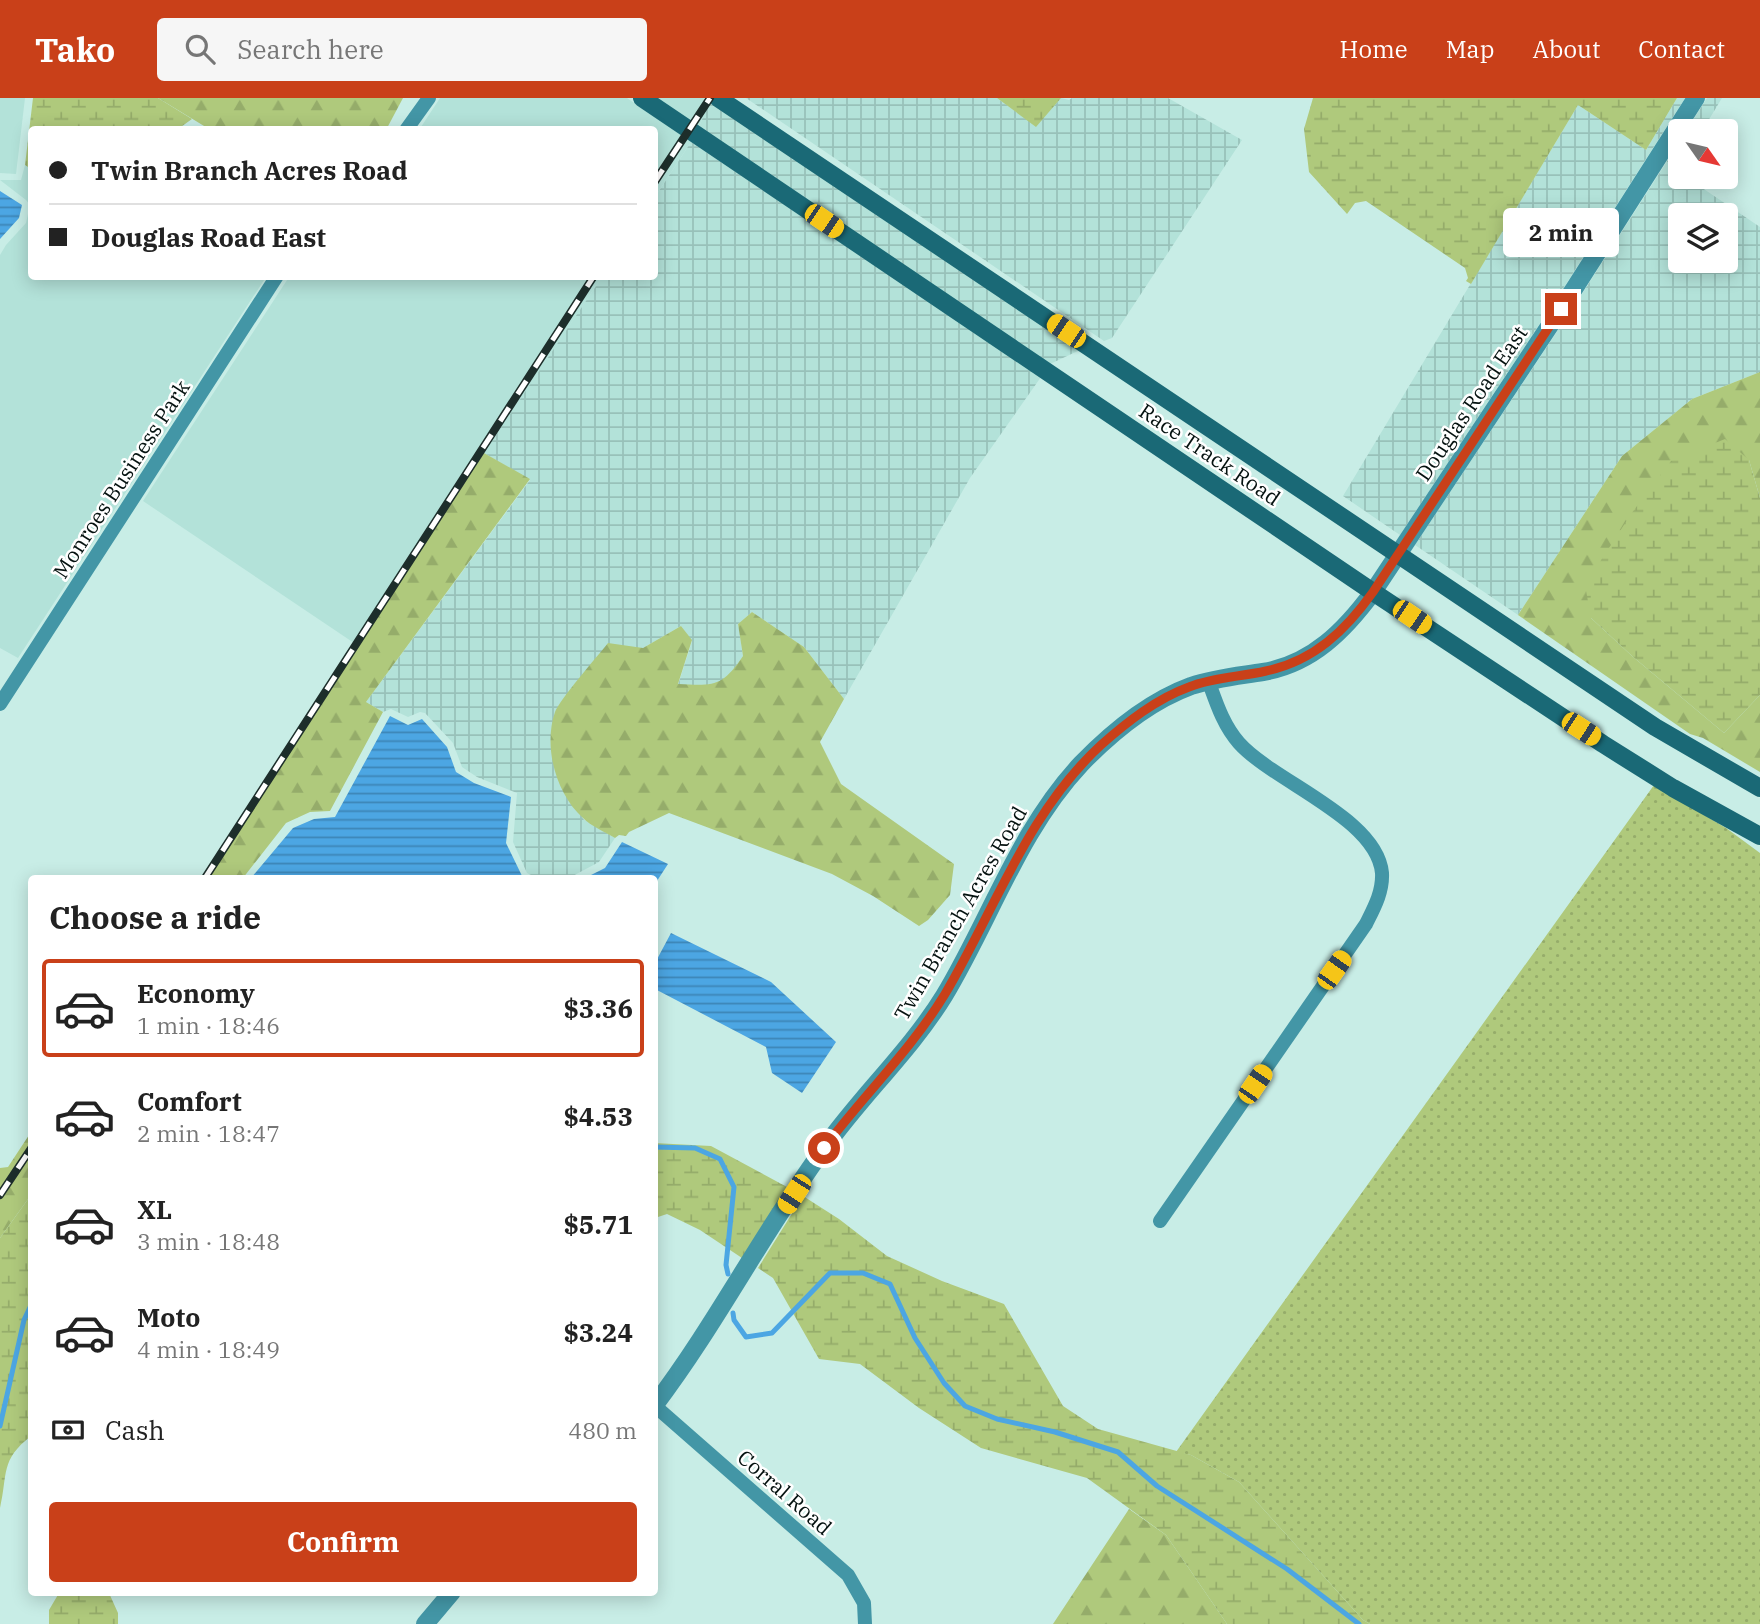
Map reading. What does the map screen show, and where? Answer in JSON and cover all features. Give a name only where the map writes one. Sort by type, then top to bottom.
[{"type":"main road","name":"Race Track Road","points":[[642,98],[1373,592],[1603,744],[1673,788],[1760,836]]},
{"type":"main road","name":"Race Track Road","points":[[718,98],[1655,727],[1760,788]]},
{"type":"street","points":[[409,126],[429,98]]},
{"type":"street","name":"Douglas Road East","points":[[1373,592],[1574,289],[1696,98]]},
{"type":"street","name":"Monroes Business Park","points":[[0,704],[275,280]]},
{"type":"street","name":"Twin Branch Acres Road","points":[[658,1402],[694,1351],[824,1148],[930,1017],[960,968],[1026,841],[1063,785],[1103,744],[1147,709],[1188,687],[1208,680],[1264,672],[1303,658],[1339,634],[1373,592]]},
{"type":"street","points":[[1160,1221],[1366,924],[1376,906],[1382,874],[1379,861],[1364,835],[1350,822],[1255,758],[1239,743],[1219,709],[1208,680]]},
{"type":"street","name":"Corral Road","points":[[658,1409],[848,1575],[864,1603],[864,1624]]},
{"type":"street","points":[[425,1624],[449,1596]]},
{"type":"shaded area","points":[[0,98],[25,98],[16,174],[0,173]]},
{"type":"shaded area","points":[[440,98],[627,98],[691,142],[658,192],[658,126],[422,126]]},
{"type":"shaded area","points":[[656,98],[703,98],[709,102],[699,127]]},
{"type":"shaded area","points":[[746,98],[997,98],[1036,126],[1061,98],[1168,98],[1242,140],[1112,338],[1104,341]]},
{"type":"shaded area","points":[[1677,98],[1685,98],[1672,119],[1668,119],[1668,125],[1566,284],[1400,535],[1343,496],[1578,105],[1646,150]]},
{"type":"shaded area","points":[[1707,98],[1722,98],[1709,119],[1694,119]]},
{"type":"shaded area","points":[[709,102],[1080,350],[1050,364],[699,127]]},
{"type":"shaded area","points":[[691,142],[1041,377],[970,478],[844,699],[804,647],[752,612],[738,624],[743,656],[732,672],[716,685],[678,685],[692,641],[681,626],[643,648],[583,819],[615,838],[599,862],[575,875],[531,875],[527,873],[513,842],[517,793],[477,777],[462,767],[453,743],[425,713],[420,712],[408,717],[391,709],[383,712],[366,702],[530,480],[484,453],[600,280],[658,280],[658,192]]},
{"type":"shaded area","points":[[1668,160],[1668,189],[1704,189],[1724,203],[1668,203],[1668,273],[1738,273],[1738,212],[1760,227],[1760,372],[1692,399],[1622,456],[1518,615],[1415,545]]},
{"type":"shaded area","points":[[25,165],[28,167],[28,202],[0,180],[21,180]]},
{"type":"shaded area","points":[[28,214],[28,280],[264,280],[18,658],[0,648],[0,255],[26,223]]},
{"type":"shaded area","points":[[287,280],[600,280],[357,645],[143,501]]},
{"type":"green space","points":[[33,98],[158,98],[192,119],[182,126],[30,126]]},
{"type":"green space","points":[[158,98],[403,98],[388,126],[204,126]]},
{"type":"green space","points":[[997,98],[1061,98],[1036,127]]},
{"type":"green space","points":[[1313,98],[1677,98],[1646,150],[1578,105],[1471,284],[1466,281],[1468,278],[1465,268],[1366,201],[1355,203],[1347,214],[1309,172],[1304,129]]},
{"type":"green space","points":[[28,140],[28,167],[25,165]]},
{"type":"green space","points":[[1760,372],[1760,498],[1749,460],[1591,618],[1724,733],[1760,695],[1760,772],[1703,738],[1690,734],[1518,615],[1622,456],[1692,399]]},
{"type":"green space","points":[[1725,439],[1749,460],[1760,498],[1760,695],[1724,733],[1591,618],[1585,585],[1631,514],[1671,461]]},
{"type":"green space","points":[[484,453],[530,479],[366,702],[383,712],[330,811],[310,812],[286,823],[245,875],[203,875]]},
{"type":"green space","points":[[752,612],[804,647],[844,699],[820,742],[841,784],[954,864],[950,895],[928,920],[919,926],[873,896],[832,874],[669,813],[629,832],[626,836],[619,835],[615,838],[586,821],[574,808],[559,783],[551,755],[555,712],[608,643],[643,648],[681,626],[692,640],[678,684],[709,684],[723,679],[743,656],[738,624]]},
{"type":"green space","points":[[1654,785],[1726,828],[1760,853],[1760,1624],[1370,1624],[1363,1620],[1239,1482],[1191,1455],[1176,1452]]},
{"type":"green space","points":[[28,1137],[28,1199],[0,1238],[0,1168],[8,1167]]},
{"type":"green space","points":[[658,1143],[711,1146],[787,1187],[742,1258],[700,1230],[667,1214],[658,1217]]},
{"type":"green space","points":[[803,1196],[839,1219],[887,1256],[942,1281],[1004,1304],[1063,1406],[1098,1429],[1191,1455],[1239,1482],[1363,1620],[1370,1624],[1227,1624],[1166,1535],[1087,1478],[981,1448],[919,1408],[860,1364],[819,1359],[773,1278],[758,1268]]},
{"type":"green space","points":[[28,1199],[28,1439],[10,1460],[0,1508],[0,1238]]},
{"type":"green space","points":[[1129,1509],[1166,1535],[1227,1624],[1053,1624]]},
{"type":"green space","points":[[57,1596],[110,1596],[118,1613],[118,1624],[49,1624],[49,1610]]},
{"type":"water","points":[[0,191],[22,205],[19,218],[0,239]]},
{"type":"water","points":[[390,716],[408,725],[422,719],[447,747],[456,772],[474,783],[511,797],[506,843],[522,875],[254,875],[293,828],[314,819],[335,817]]},
{"type":"water","points":[[622,842],[668,864],[658,879],[658,875],[591,875],[605,868]]},
{"type":"water","points":[[671,933],[771,982],[836,1042],[802,1093],[772,1073],[766,1047],[658,991],[658,957]]},
{"type":"waterway","points":[[658,1147],[695,1148],[720,1159],[734,1187],[726,1265],[728,1274]]},
{"type":"waterway","points":[[733,1313],[734,1320],[746,1337],[772,1333],[830,1273],[863,1273],[890,1284],[915,1338],[944,1383],[965,1406],[997,1419],[1055,1432],[1118,1452],[1157,1486],[1287,1569],[1359,1624]]},
{"type":"waterway","points":[[0,1426],[28,1312]]},
{"type":"railway","points":[[658,177],[710,98]]},
{"type":"railway","points":[[207,875],[591,280]]},
{"type":"railway","points":[[0,1195],[28,1153]]},
{"type":"route","points":[[824,1148],[920,1032],[945,995],[1026,841],[1044,811],[1083,762],[1123,727],[1169,696],[1208,680],[1284,667],[1321,648],[1339,634],[1373,592],[1561,309]]}]
